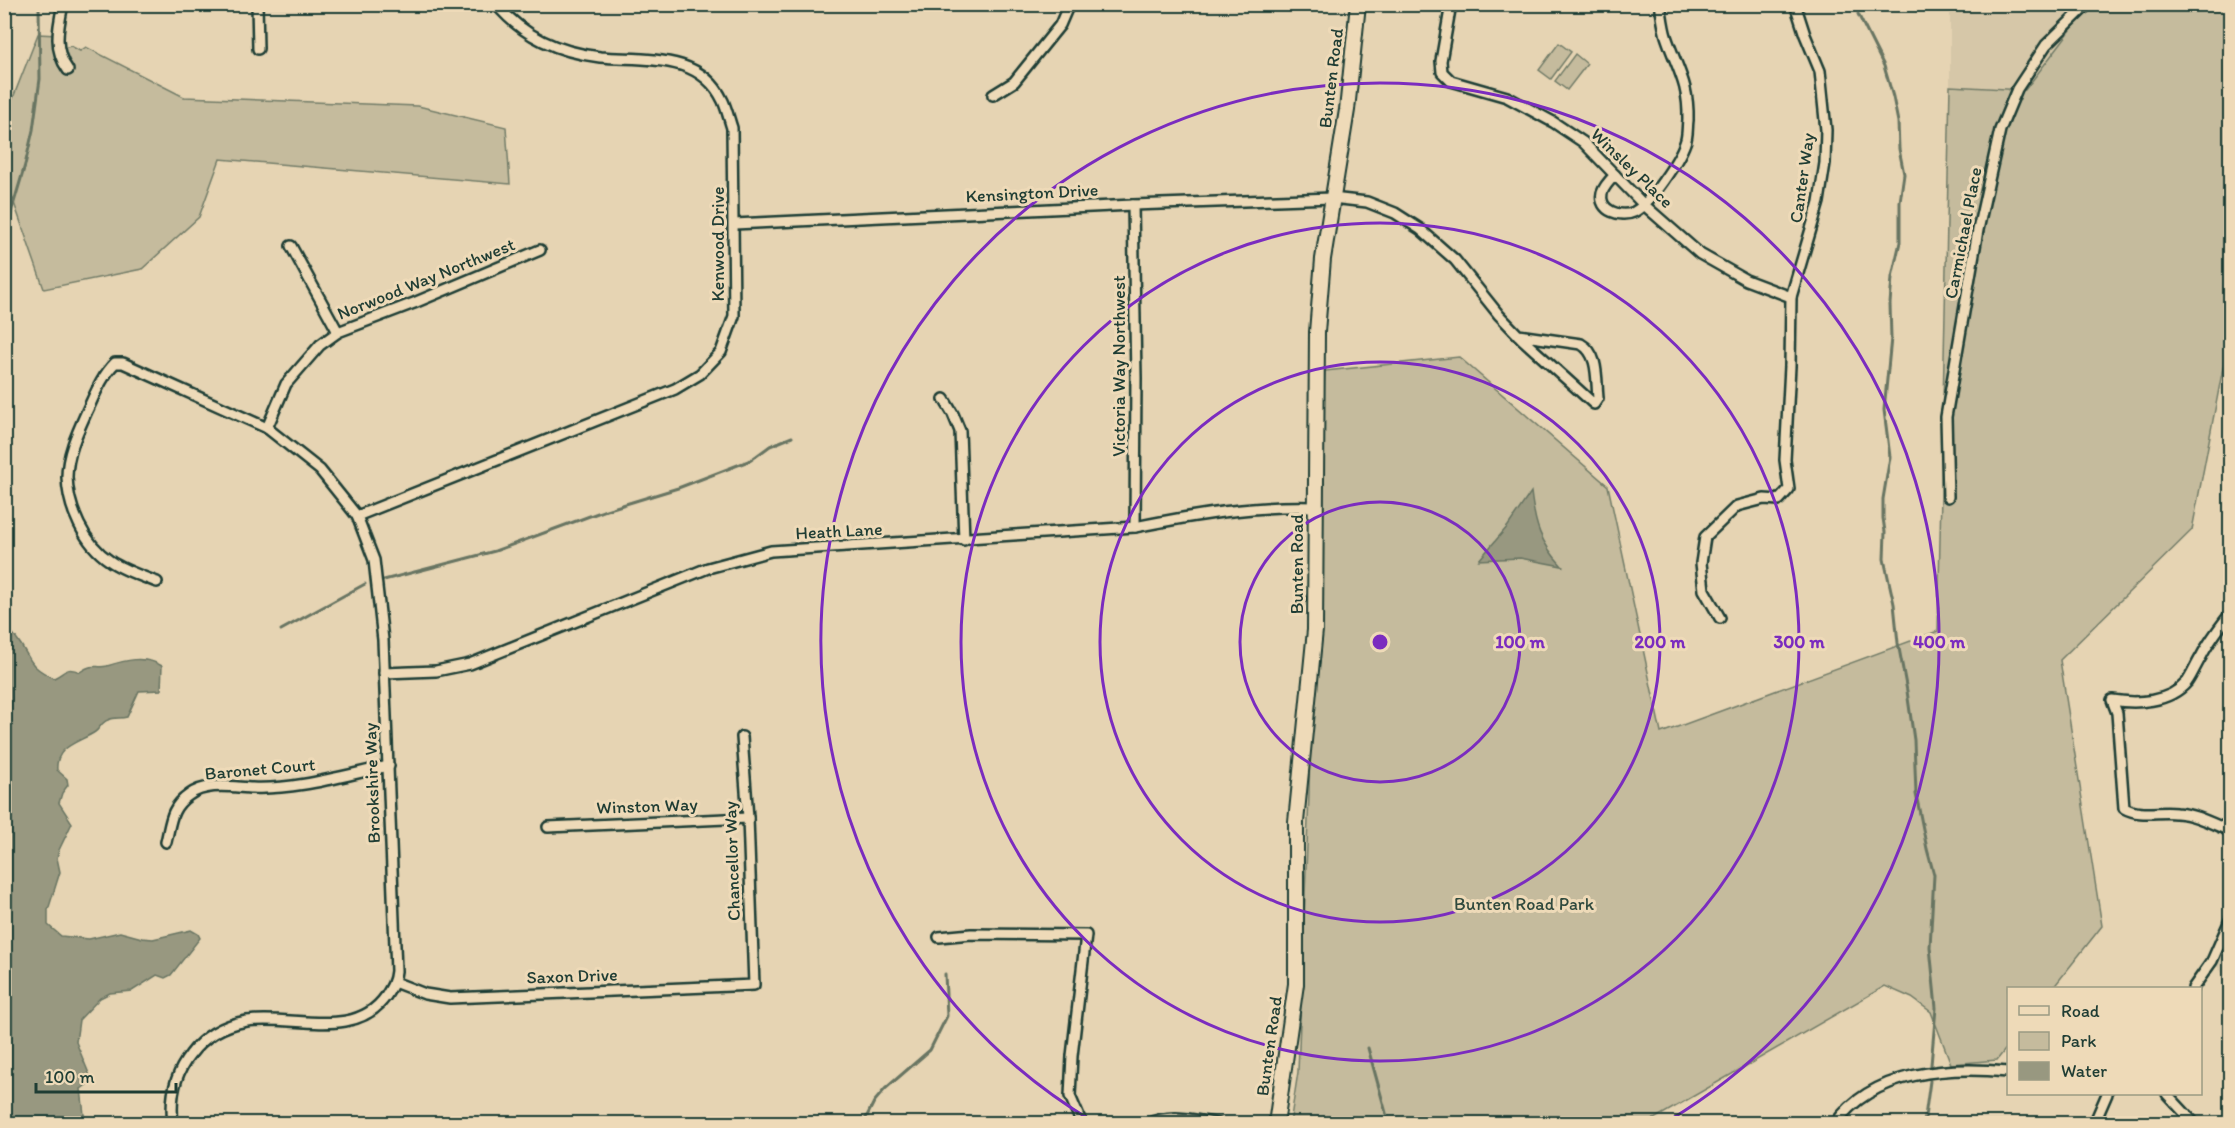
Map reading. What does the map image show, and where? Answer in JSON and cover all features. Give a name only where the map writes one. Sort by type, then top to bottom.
[{"type":"street","points":[[63,4],[57,35],[63,62],[68,70]]},
{"type":"street","points":[[256,4],[258,49]]},
{"type":"street","name":"Kenwood Drive","points":[[357,516],[675,388],[700,374],[721,352],[734,316],[732,128],[723,100],[712,86],[684,65],[654,59],[600,57],[568,51],[535,38],[511,22],[496,4]]},
{"type":"street","points":[[993,95],[1014,82],[1060,25],[1069,4]]},
{"type":"street","name":"Bunten Road","points":[[1276,1124],[1296,984],[1296,822],[1315,630],[1317,333],[1323,259],[1347,110],[1358,4]]},
{"type":"street","name":"Winsley Place","points":[[1451,4],[1441,61],[1442,72],[1451,81],[1507,97],[1553,122],[1583,142],[1643,204],[1700,254],[1746,280],[1791,297]]},
{"type":"street","points":[[1615,175],[1606,184],[1602,194],[1603,203],[1610,212],[1623,215],[1635,212],[1668,175],[1685,142],[1688,103],[1684,79],[1666,37],[1660,4]]},
{"type":"street","name":"Canter Way","points":[[1720,618],[1704,590],[1701,563],[1705,537],[1737,506],[1764,499],[1779,500],[1790,489],[1785,460],[1791,297],[1819,202],[1825,163],[1826,130],[1820,71],[1795,4]]},
{"type":"street","name":"Carmichael Place","points":[[1948,497],[1946,417],[1978,230],[2000,130],[2018,89],[2046,45],[2088,4]]},
{"type":"street","name":"Kensington Drive","points":[[734,224],[1332,198],[1367,202],[1395,213],[1420,229],[1455,260],[1518,335],[1594,404],[1598,398],[1593,356],[1589,348],[1581,344],[1518,335]]},
{"type":"street","name":"Victoria Way Northwest","points":[[1133,205],[1136,378],[1135,527]]},
{"type":"street","points":[[291,246],[338,332]]},
{"type":"street","name":"Norwood Way Northwest","points":[[267,428],[286,384],[320,345],[338,332],[540,250]]},
{"type":"street","name":"Brookshire Way","points":[[157,582],[110,562],[94,548],[80,527],[69,497],[67,476],[71,452],[79,428],[106,371],[115,363],[123,363],[267,428],[320,470],[357,516],[374,560],[383,640],[389,766],[394,982]]},
{"type":"street","points":[[944,399],[960,431],[964,540]]},
{"type":"street","name":"Heath Lane","points":[[384,674],[436,671],[470,664],[708,568],[771,551],[1135,527],[1226,511],[1280,506],[1315,507]]},
{"type":"street","points":[[2230,614],[2216,630],[2187,682],[2176,691],[2158,699],[2139,703],[2112,700],[2117,713],[2124,808],[2134,813],[2178,813],[2205,820],[2230,831]]},
{"type":"street","name":"Chancellor Way","points":[[742,737],[748,818],[754,985]]},
{"type":"street","name":"Baronet Court","points":[[166,842],[174,808],[191,793],[216,786],[255,788],[307,783],[389,766]]},
{"type":"street","name":"Winston Way","points":[[548,827],[748,818]]},
{"type":"street","points":[[2194,987],[2212,960],[2230,920]]},
{"type":"street","points":[[939,937],[971,934],[1086,935],[1072,1056],[1070,1096],[1082,1124]]},
{"type":"street","points":[[172,1124],[171,1103],[180,1067],[198,1043],[224,1027],[249,1021],[343,1022],[366,1015],[381,1003],[394,982]]},
{"type":"street","name":"Saxon Drive","points":[[394,982],[425,994],[450,998],[754,985]]},
{"type":"street","points":[[1835,1124],[1841,1114],[1870,1091],[1935,1071],[1956,1069],[2007,1072]]},
{"type":"street","points":[[2094,1124],[2106,1095]]},
{"type":"street","points":[[2168,1095],[2195,1124]]},
{"type":"street","points":[[1148,1124],[1154,1120],[1185,1118],[1218,1124]]},
{"type":"shaded area","points":[[1950,5],[2090,5],[2025,90],[1950,86]]},
{"type":"shaded area","points":[[2230,924],[2230,983],[2213,961]]},
{"type":"green space","name":"Bunten Road Park","points":[[2090,5],[2230,5],[2230,331],[2192,530],[2060,660],[2102,926],[2054,987],[2007,987],[2007,1047],[1997,1060],[1951,1064],[1931,1012],[1912,998],[1885,986],[1647,1123],[1290,1124],[1298,1072],[1309,795],[1313,571],[1325,371],[1459,357],[1608,486],[1661,733],[1938,631],[1950,86],[2025,90]]},
{"type":"green space","points":[[38,34],[57,35],[55,50],[71,46],[80,51],[86,47],[184,97],[418,106],[506,127],[510,184],[220,159],[199,217],[142,269],[44,289],[5,177],[4,121]]},
{"type":"green space","points":[[1559,43],[1571,52],[1551,79],[1539,70]]},
{"type":"green space","points":[[1575,54],[1587,64],[1567,90],[1555,81]]},
{"type":"water","points":[[1531,492],[1534,514],[1540,532],[1548,549],[1562,566],[1520,558],[1479,560],[1508,526]]},
{"type":"water","points":[[5,622],[34,666],[54,678],[66,670],[80,672],[92,666],[103,667],[135,660],[149,661],[162,666],[161,690],[139,691],[127,717],[106,721],[95,732],[64,750],[57,762],[57,770],[67,779],[68,785],[59,803],[72,823],[57,858],[60,872],[48,910],[48,925],[61,936],[89,939],[120,932],[153,939],[191,930],[200,938],[171,975],[165,978],[157,975],[132,991],[110,993],[100,998],[79,1020],[76,1042],[92,1081],[81,1089],[85,1123],[5,1123]]},
{"type":"waterway","points":[[4,254],[12,209],[33,130],[40,79],[39,4]]},
{"type":"waterway","points":[[1858,14],[1884,66],[1893,97],[1904,174],[1900,202],[1900,242],[1892,277],[1891,338],[1884,410],[1890,457],[1883,499],[1884,559],[1894,604],[1914,740],[1916,794],[1934,875],[1930,947],[1936,1008],[1931,1065]]},
{"type":"waterway","points":[[380,581],[495,551],[606,510],[678,488],[751,460],[770,446],[792,437]]},
{"type":"waterway","points":[[281,630],[365,584]]},
{"type":"waterway","points":[[863,1124],[874,1102],[885,1089],[930,1050],[947,1016],[945,974]]},
{"type":"waterway","points":[[1368,1048],[1389,1124]]},
{"type":"waterway","points":[[1924,1124],[1930,1081]]}]
